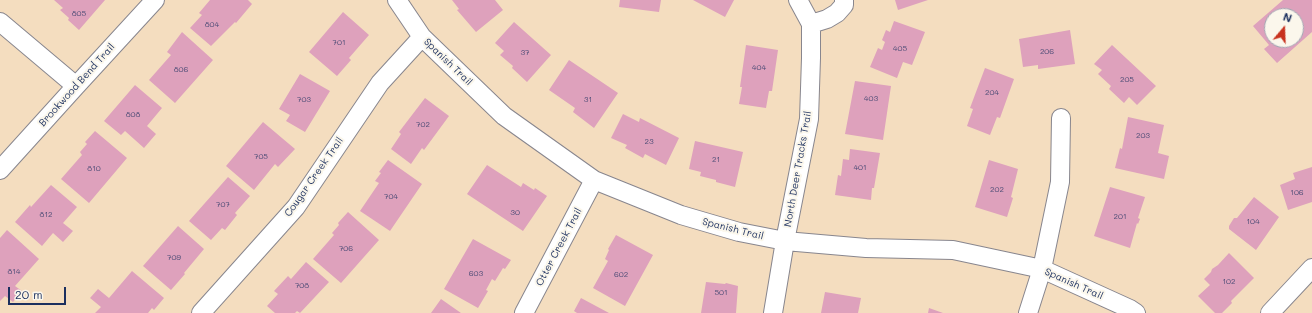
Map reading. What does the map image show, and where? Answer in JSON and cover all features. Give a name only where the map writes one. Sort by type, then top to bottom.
[{"type":"street","name":"Brookwood Bend Trail","points":[[0,170],[155,0]]},
{"type":"street","name":"Spanish Trail","points":[[397,0],[422,37],[504,116],[594,180],[681,215],[739,232],[785,241],[866,248],[954,250],[1042,269],[1136,313]]},
{"type":"street","name":"North Deer Tracks Trail","points":[[773,313],[785,241],[809,119],[811,24],[798,0]]},
{"type":"street","points":[[811,24],[827,19],[838,13],[844,5],[844,0]]},
{"type":"street","points":[[0,22],[76,86]]},
{"type":"street","name":"Cougar Creek Trail","points":[[201,313],[296,207],[375,89],[422,37]]},
{"type":"street","points":[[1028,313],[1042,269],[1060,182],[1061,118]]},
{"type":"street","name":"Otter Creek Trail","points":[[524,313],[594,180]]},
{"type":"street","points":[[1270,313],[1312,268]]},
{"type":"building","points":[[54,0],[105,0],[79,30],[68,20],[69,18],[60,10],[63,8]]},
{"type":"building","points":[[210,0],[248,0],[252,4],[236,23],[235,22],[211,46],[190,28],[202,15],[199,13]]},
{"type":"building","points":[[452,0],[495,0],[503,10],[476,32],[457,10],[459,9]]},
{"type":"building","points":[[620,0],[661,0],[659,12],[619,7]]},
{"type":"building","points":[[693,0],[734,0],[725,17]]},
{"type":"building","points":[[895,0],[928,0],[898,10]]},
{"type":"building","points":[[1283,0],[1312,0],[1312,32],[1304,39],[1304,8],[1274,8]]},
{"type":"building","points":[[343,12],[369,35],[349,58],[351,60],[337,76],[309,52]]},
{"type":"building","points":[[1264,16],[1264,39],[1253,26]]},
{"type":"building","points":[[894,21],[925,32],[912,65],[903,62],[897,78],[870,67],[878,48],[882,50],[885,42],[882,40],[886,30],[890,32]]},
{"type":"building","points":[[514,22],[551,55],[527,82],[512,68],[513,66],[500,55],[504,51],[495,43]]},
{"type":"building","points":[[1070,30],[1075,64],[1038,69],[1038,65],[1023,67],[1019,39]]},
{"type":"building","points":[[182,32],[213,60],[175,103],[149,80],[171,55],[167,52]]},
{"type":"building","points":[[746,45],[778,50],[772,91],[769,91],[766,108],[739,104]]},
{"type":"building","points":[[1112,45],[1156,86],[1137,105],[1129,97],[1124,103],[1109,89],[1111,86],[1098,74],[1102,70],[1094,64]]},
{"type":"building","points":[[1265,48],[1294,48],[1277,63],[1264,49]]},
{"type":"building","points":[[569,60],[618,93],[594,128],[573,112],[575,108],[549,90]]},
{"type":"building","points":[[985,68],[1014,79],[1000,118],[997,117],[990,135],[967,126],[973,109],[970,108]]},
{"type":"building","points":[[300,74],[330,91],[305,132],[286,121],[290,115],[279,109]]},
{"type":"building","points":[[855,81],[891,86],[883,140],[845,134]]},
{"type":"building","points":[[135,85],[162,108],[147,126],[156,134],[144,148],[125,131],[121,135],[104,121]]},
{"type":"building","points":[[425,98],[449,116],[424,150],[422,148],[411,164],[391,149],[401,134],[399,132]]},
{"type":"building","points":[[623,114],[639,122],[640,118],[679,138],[666,165],[645,154],[643,158],[625,148],[627,145],[611,138]]},
{"type":"building","points":[[1128,117],[1164,125],[1158,153],[1169,156],[1164,179],[1115,168],[1120,148],[1122,149]]},
{"type":"building","points":[[263,122],[295,149],[278,167],[275,164],[254,190],[226,166]]},
{"type":"building","points":[[95,131],[127,158],[89,203],[61,179],[82,155],[80,152],[87,144],[85,142]]},
{"type":"building","points":[[695,141],[743,152],[735,187],[700,176],[701,172],[689,169]]},
{"type":"building","points":[[850,149],[880,153],[874,188],[872,188],[871,200],[835,195],[838,175],[841,176],[843,159],[849,160]]},
{"type":"building","points":[[388,160],[422,184],[390,231],[360,211],[379,183],[375,181],[381,173],[379,172]]},
{"type":"building","points":[[989,160],[1018,169],[1011,197],[1013,198],[1007,217],[975,207]]},
{"type":"building","points":[[487,165],[521,187],[523,183],[534,190],[535,188],[547,196],[523,231],[467,194]]},
{"type":"building","points":[[1312,167],[1312,202],[1288,210],[1280,185],[1295,179],[1293,173]]},
{"type":"building","points":[[228,177],[250,196],[235,213],[237,215],[225,230],[222,228],[211,240],[189,221]]},
{"type":"building","points":[[51,185],[77,207],[63,223],[73,231],[63,242],[53,233],[42,246],[15,222]]},
{"type":"building","points":[[1110,187],[1145,197],[1138,218],[1140,219],[1138,224],[1137,223],[1130,248],[1094,236]]},
{"type":"building","points":[[1254,197],[1279,217],[1256,250],[1229,229],[1229,226],[1234,218],[1237,218]]},
{"type":"building","points":[[348,212],[379,240],[341,283],[313,259],[334,235],[332,233],[339,225],[338,223]]},
{"type":"building","points":[[178,226],[204,249],[171,290],[143,266]]},
{"type":"building","points":[[7,230],[39,259],[15,286],[22,291],[13,302],[5,296],[0,301],[0,238]]},
{"type":"building","points":[[616,235],[653,255],[625,306],[593,288],[608,261],[605,259],[609,250],[608,249]]},
{"type":"building","points":[[473,239],[511,260],[505,269],[503,268],[495,281],[492,279],[486,290],[488,291],[478,308],[444,289]]},
{"type":"building","points":[[1229,253],[1254,278],[1231,301],[1232,303],[1222,313],[1215,313],[1198,296],[1210,285],[1204,279]]},
{"type":"building","points":[[306,262],[329,282],[300,313],[297,311],[295,313],[275,313],[267,306],[278,294],[274,291],[288,276],[291,279]]},
{"type":"building","points":[[132,271],[164,298],[154,310],[152,308],[148,313],[95,313],[101,307],[90,298],[98,289],[109,298]]},
{"type":"building","points":[[706,282],[726,283],[738,286],[736,313],[701,313]]},
{"type":"building","points":[[825,292],[861,298],[858,313],[821,313]]},
{"type":"building","points":[[581,298],[609,313],[577,313],[574,311]]},
{"type":"building","points":[[441,299],[461,313],[431,313]]},
{"type":"building","points":[[929,308],[943,313],[928,313]]}]
